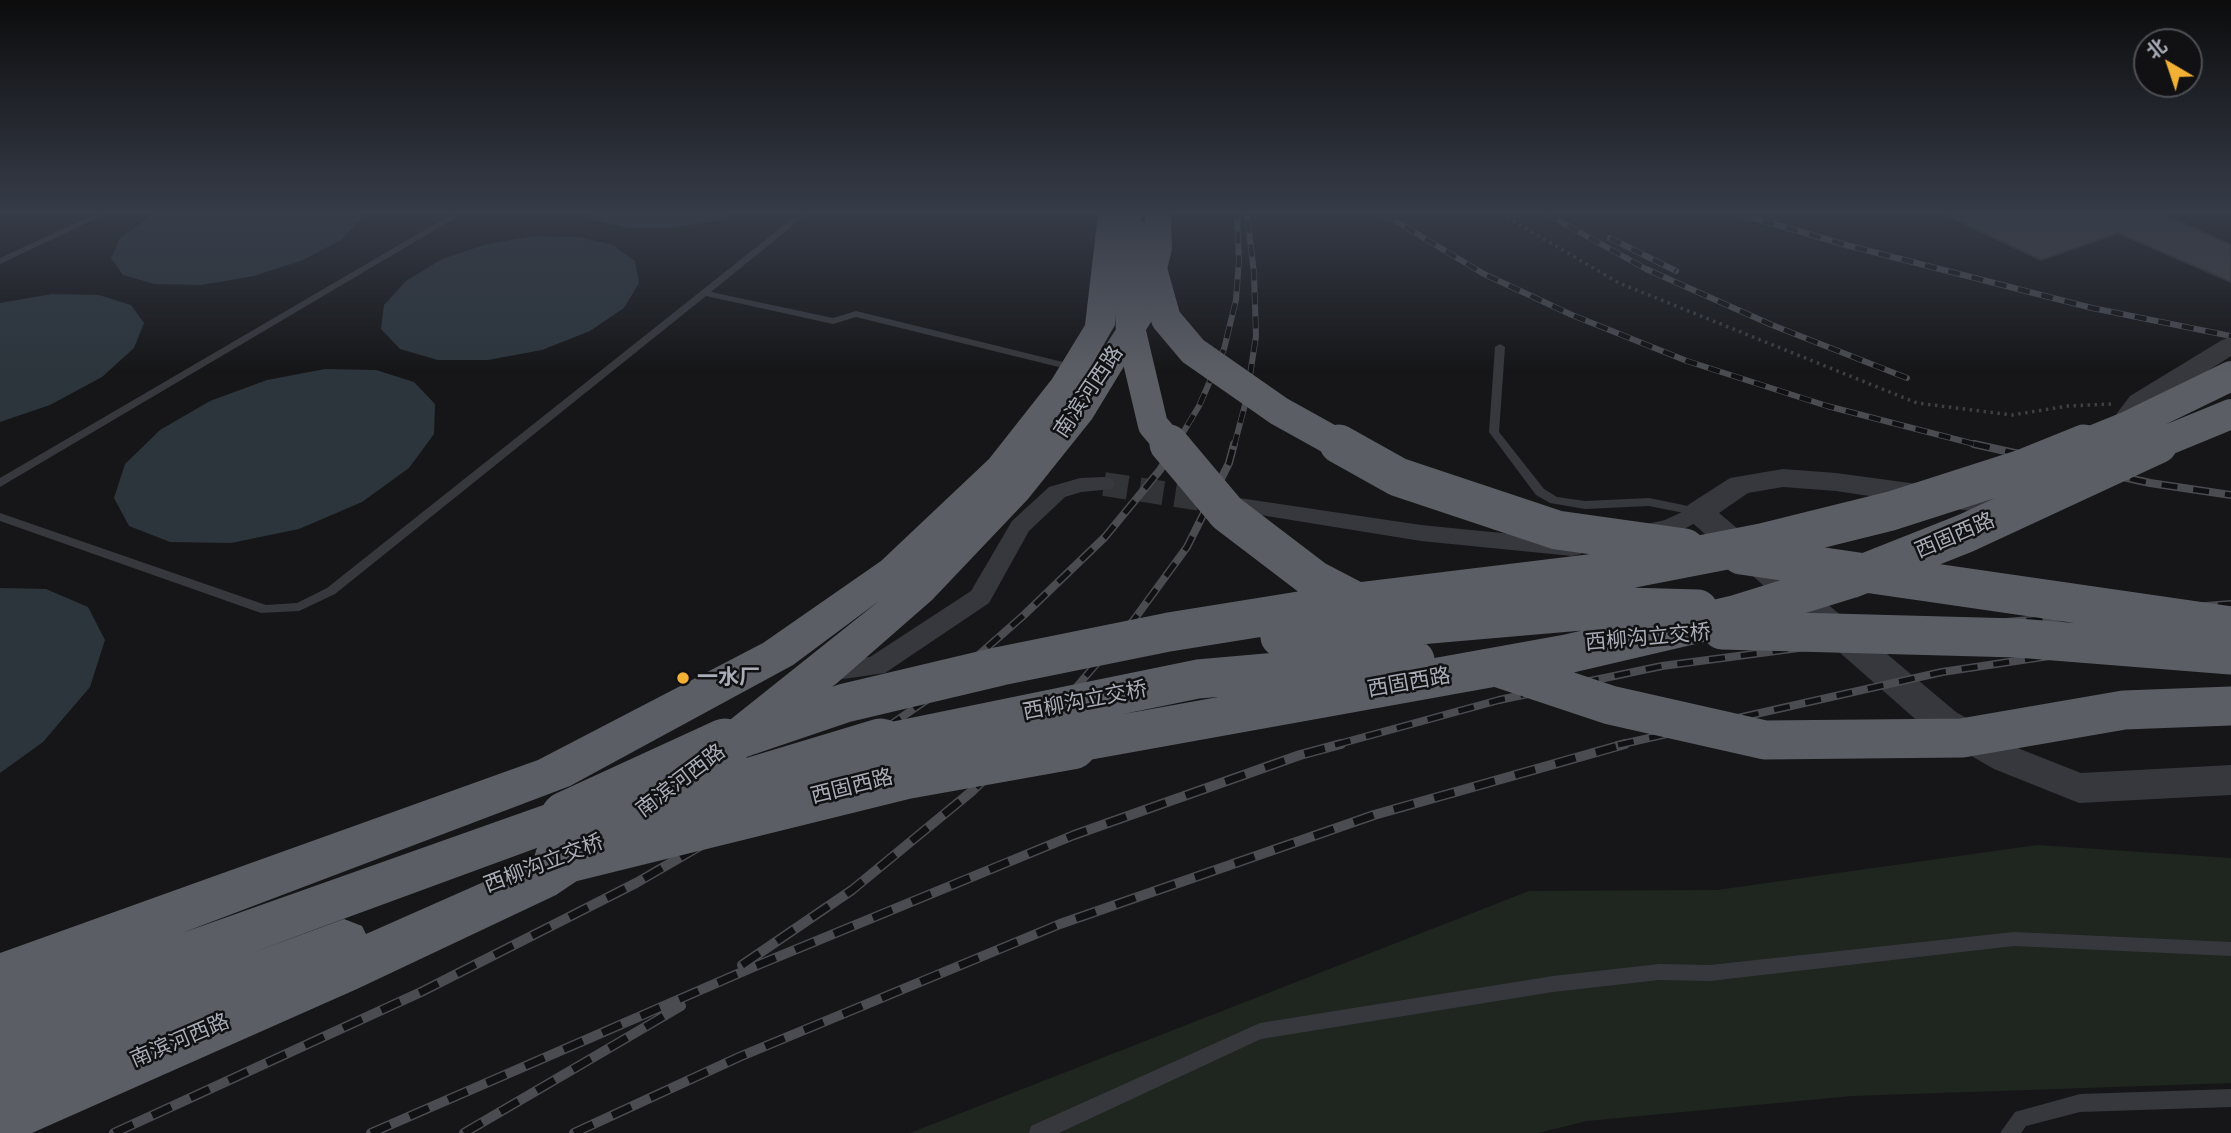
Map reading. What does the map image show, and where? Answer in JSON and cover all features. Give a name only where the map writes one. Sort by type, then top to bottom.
[{"type":"highway","name":"南滨河西路","points":[[0,977],[554,774],[778,654],[895,570],[1001,467],[1075,368],[1100,325],[1106,267]]},
{"type":"highway","points":[[1128,267],[1131,332],[1153,425],[1227,513],[1315,580],[1428,639],[1516,676],[1610,705],[1765,740],[1962,738],[2124,710],[2231,706]]},
{"type":"highway","points":[[1151,267],[1166,319],[1193,351],[1279,411],[1398,477],[1557,530],[2231,625]]},
{"type":"highway","name":"南滨河西路","points":[[0,1118],[338,972],[539,880],[654,804],[822,672],[918,590],[1015,491],[1080,412],[1142,312],[1153,267]]},
{"type":"highway","name":"西固西路","points":[[563,838],[739,737],[845,704],[1001,666],[1169,632],[1349,603],[1628,569],[1762,543],[1891,511],[2022,469],[2126,427],[2231,376]]},
{"type":"highway","name":"西固西路","points":[[563,838],[1567,654],[1734,615],[1850,579],[1966,533],[2148,448],[2231,414]]},
{"type":"highway","name":"西柳沟立交桥","points":[[19,1069],[563,838],[821,735],[1058,675],[1222,642],[1627,607],[1907,614],[2231,639]]},
{"type":"highway","name":"西柳沟立交桥","points":[[0,1025],[300,912],[722,792],[886,742],[1198,679],[1735,629],[2017,638],[2231,655]]},
{"type":"street","points":[[2116,433],[2140,402],[2231,345]]},
{"type":"street","points":[[1215,501],[1421,533],[1573,548],[1672,526],[1740,485],[1783,478],[1836,482],[1984,503],[2022,499],[2053,487]]},
{"type":"street","points":[[822,672],[876,666],[980,597],[1020,526],[1057,492],[1080,485],[1104,484]]},
{"type":"street","points":[[1699,512],[1943,722],[2007,759],[2079,788],[2231,780]]},
{"type":"lane","points":[[0,483],[368,267]]},
{"type":"lane","points":[[0,517],[265,610],[299,607],[331,592],[737,267]]},
{"type":"lane","points":[[704,293],[833,321],[856,314],[1075,368]]},
{"type":"lane","points":[[1500,347],[1494,432],[1540,492],[1554,500],[1585,505],[1649,502],[1699,512]]},
{"type":"lane","points":[[1038,1133],[1260,1031],[1553,984],[1659,972],[1710,973],[2014,939],[2231,949]]},
{"type":"lane","points":[[2009,1133],[2021,1118],[2080,1103],[2231,1098]]},
{"type":"path","points":[[1591,267],[1619,283],[1917,403],[2012,415],[2068,406],[2140,402]]},
{"type":"shaded area","points":[[117,267],[282,267],[254,276],[201,285],[154,284],[123,275]]},
{"type":"shaded area","points":[[429,267],[636,267],[639,283],[624,308],[590,331],[542,350],[488,360],[438,360],[400,349],[381,329],[384,305],[406,281]]},
{"type":"shaded area","points":[[52,294],[99,295],[131,305],[144,323],[134,348],[102,377],[50,405],[0,422],[0,303]]},
{"type":"shaded area","points":[[325,369],[376,370],[414,382],[435,404],[434,434],[409,468],[362,502],[299,529],[231,543],[170,542],[129,526],[114,498],[125,464],[160,430],[210,401],[267,380]]},
{"type":"shaded area","points":[[0,588],[46,589],[88,607],[105,640],[90,687],[43,742],[0,773]]},
{"type":"shaded area","points":[[2037,845],[2231,858],[2231,1083],[1852,1096],[1587,1121],[1538,1133],[910,1133],[1529,891],[1717,890]]},
{"type":"building","points":[[2196,267],[2231,267],[2231,282]]},
{"type":"tunnel","points":[[1104,484],[1215,501]]},
{"type":"railway","points":[[1175,446],[1199,406],[1224,349],[1236,300],[1238,267]]},
{"type":"railway","points":[[1234,446],[1246,401],[1256,336],[1253,267]]},
{"type":"railway","points":[[1472,267],[1572,315],[1687,361],[1827,406],[1976,444]]},
{"type":"railway","points":[[1642,267],[1772,325],[1907,378]]},
{"type":"railway","points":[[1668,267],[1676,271]]},
{"type":"railway","points":[[1931,267],[2092,308],[2231,336]]},
{"type":"railway","points":[[861,745],[931,697],[1024,615],[1105,537],[1160,470],[1176,444]]},
{"type":"railway","points":[[1019,745],[1068,697],[1133,621],[1187,547],[1229,463],[1234,444]]},
{"type":"railway","points":[[1976,444],[2150,483],[2231,495]]},
{"type":"railway","points":[[1976,444],[1982,446]]},
{"type":"railway","points":[[1335,745],[1499,700],[1662,666],[1981,624],[2231,604]]},
{"type":"railway","points":[[1618,745],[1942,672],[2231,629]]},
{"type":"railway","points":[[114,1133],[421,992],[636,883],[795,791],[864,744]]},
{"type":"railway","points":[[742,965],[852,890],[971,792],[1020,744]]},
{"type":"railway","points":[[371,1133],[758,965],[1074,835],[1300,755],[1341,744]]},
{"type":"railway","points":[[574,1133],[739,1057],[1060,924],[1374,815],[1625,744]]},
{"type":"railway","points":[[464,1133],[681,1006]]},
{"type":"place","name":"一水厂","points":[[683,678]]}]
